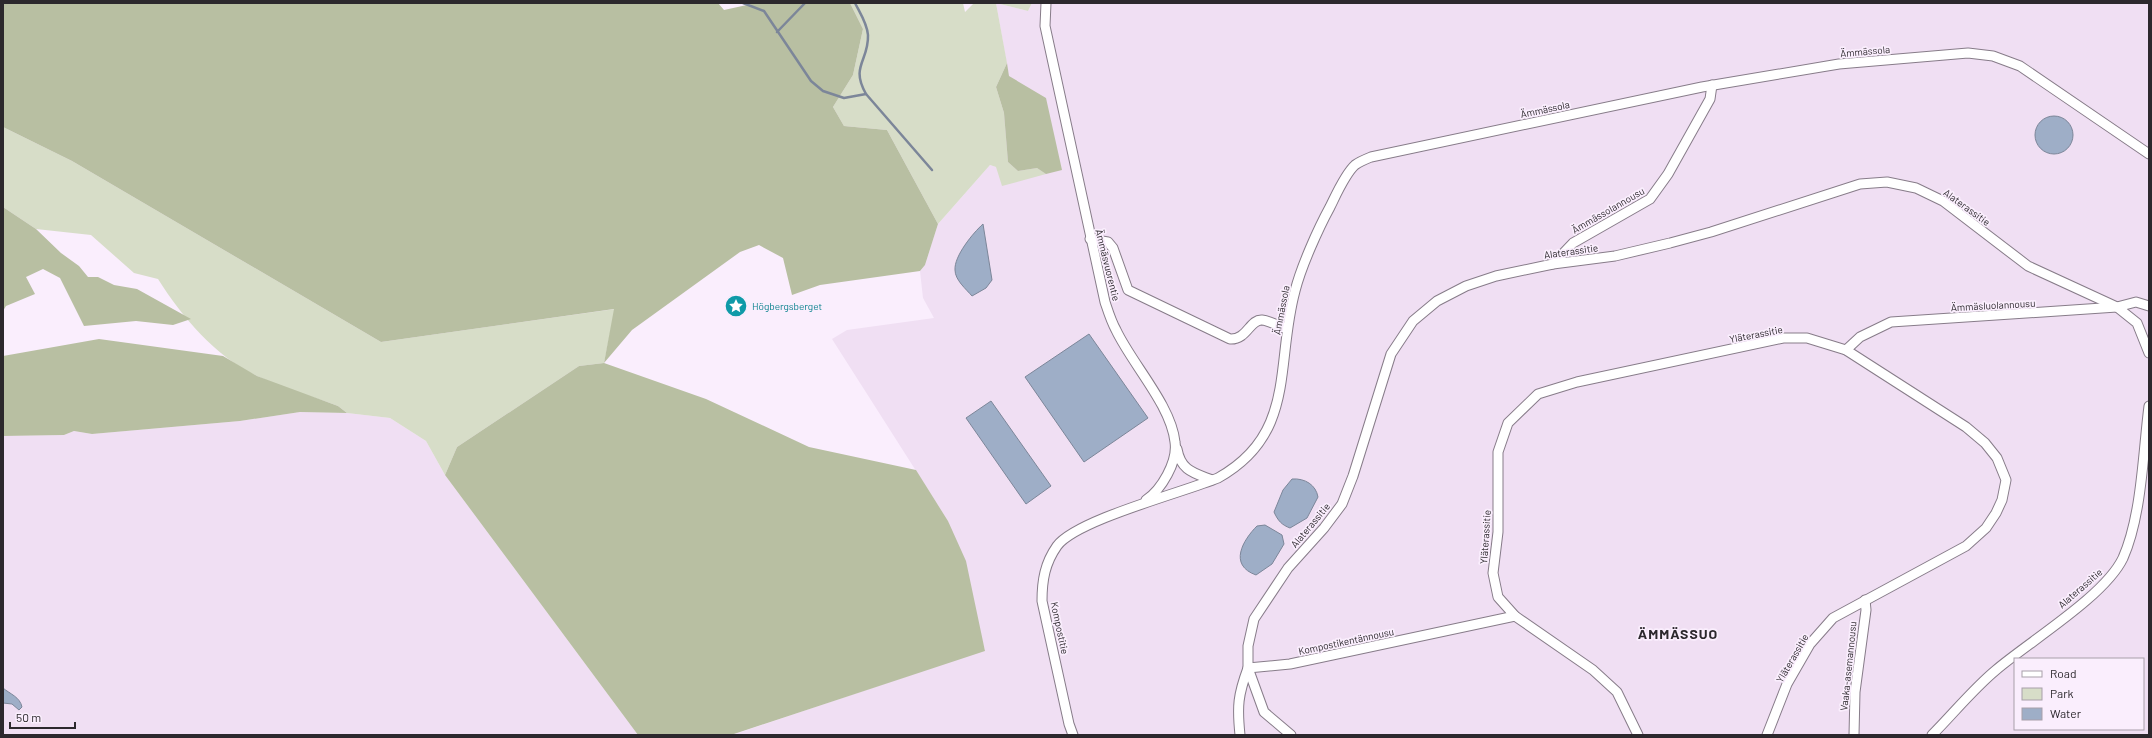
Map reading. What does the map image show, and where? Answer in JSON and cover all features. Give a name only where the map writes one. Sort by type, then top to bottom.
[{"type":"street","name":"Ämmäsvuorentie","points":[[1046,3],[1045,26],[1090,239],[1105,302],[1116,330],[1167,415],[1179,459],[1183,466],[1212,480]]},
{"type":"street","name":"Ämmässola","points":[[1137,506],[1212,480],[1233,470],[1248,456],[1268,429],[1276,412],[1287,328],[1295,290],[1323,219],[1354,166],[1371,157],[1712,85],[1839,64],[1968,53],[1993,56],[2020,66],[2149,154]]},
{"type":"street","name":"Ämmässolannousu","points":[[1552,264],[1573,243],[1650,199],[1668,174],[1710,99],[1712,85]]},
{"type":"street","name":"Alaterassitie","points":[[1291,735],[1264,712],[1248,668],[1248,646],[1254,619],[1288,568],[1324,528],[1342,504],[1353,476],[1391,354],[1413,321],[1437,301],[1466,286],[1496,276],[1552,264],[1615,256],[1670,243],[1711,232],[1860,184],[1887,182],[1916,188],[1942,201],[2028,266],[2117,307],[2137,323],[2149,354]]},
{"type":"street","points":[[1090,239],[1108,242],[1113,248],[1128,290],[1230,339],[1242,337],[1254,323],[1260,320],[1287,328]]},
{"type":"street","name":"Ämmäsluolannousu","points":[[1846,350],[1860,336],[1891,322],[2020,315],[2117,307],[2136,302],[2149,306]]},
{"type":"street","name":"Yläterassitie","points":[[1638,735],[1616,692],[1593,670],[1515,616],[1498,597],[1493,573],[1498,532],[1498,452],[1508,423],[1538,394],[1577,382],[1784,338],[1808,338],[1846,350],[1966,427],[1985,443],[1997,458],[2006,480],[2002,500],[1996,513],[1986,528],[1971,541],[1833,618],[1810,644],[1787,684],[1767,735]]},
{"type":"street","name":"Alaterassitie","points":[[1932,735],[1995,670],[2087,599],[2112,574],[2122,558],[2132,533],[2149,406]]},
{"type":"street","points":[[1137,506],[1154,495],[1162,484],[1173,460],[1176,444]]},
{"type":"street","name":"Kompostitie","points":[[1073,735],[1068,724],[1042,601],[1042,581],[1048,562],[1058,545],[1078,529],[1137,506]]},
{"type":"street","name":"Vaaka-asemannousu","points":[[1854,735],[1855,692],[1866,610],[1865,600]]},
{"type":"street","name":"Kompostikentännousu","points":[[1248,668],[1290,664],[1515,616]]},
{"type":"street","points":[[1240,735],[1237,709],[1248,668]]},
{"type":"shaded area","points":[[996,3],[1028,11],[1032,3],[2149,3],[2149,735],[732,735],[985,650],[948,521],[832,339],[847,330],[934,318],[923,298],[920,271],[925,265],[938,224],[990,165],[996,167],[1009,76]]},
{"type":"shaded area","points":[[300,412],[347,413],[390,418],[426,441],[445,475],[638,735],[3,735],[3,436],[64,435],[74,431],[92,434],[240,421]]},
{"type":"green space","points":[[3,3],[718,3],[724,10],[756,3],[850,3],[863,29],[853,75],[833,107],[844,126],[887,130],[938,224],[925,265],[920,271],[820,285],[792,295],[783,258],[759,245],[740,252],[632,330],[604,363],[614,309],[381,342],[72,161],[3,127]]},
{"type":"green space","points":[[850,3],[963,3],[965,12],[974,3],[996,3],[1007,63],[996,87],[1004,113],[1008,162],[1018,171],[1037,168],[1046,174],[1002,186],[996,167],[990,165],[938,224],[887,130],[844,126],[833,107],[853,75],[863,29]]},
{"type":"green space","points":[[996,3],[1032,3],[1028,11]]},
{"type":"green space","points":[[1007,63],[1009,76],[1046,98],[1062,170],[1046,174],[1037,168],[1018,171],[1008,162],[1004,113],[996,87]]},
{"type":"green space","points":[[3,127],[72,161],[381,342],[615,309],[604,363],[579,366],[457,447],[445,475],[426,441],[390,418],[347,413],[338,406],[277,384],[242,368],[201,335],[178,308],[158,279],[134,273],[91,235],[36,229],[3,207]]},
{"type":"green space","points":[[3,207],[36,229],[61,253],[79,266],[88,277],[98,277],[114,285],[137,289],[191,319],[173,325],[136,321],[84,326],[60,278],[43,269],[26,277],[35,294],[6,306],[3,311]]},
{"type":"green space","points":[[99,339],[223,356],[257,376],[338,406],[347,413],[300,412],[240,421],[92,434],[74,431],[64,435],[3,436],[3,356]]},
{"type":"green space","points":[[604,363],[706,399],[809,447],[916,470],[948,521],[966,561],[985,651],[731,735],[638,735],[445,475],[457,447],[579,366]]},
{"type":"water","points":[[2050,116],[2058,116],[2068,121],[2072,128],[2072,142],[2068,149],[2058,154],[2050,154],[2040,149],[2038,146],[2035,139],[2035,131],[2040,121],[2043,119]]},
{"type":"water","points":[[983,224],[992,280],[986,288],[972,296],[961,284],[955,274],[955,270],[958,258],[965,245]]},
{"type":"water","points":[[1089,334],[1148,418],[1084,462],[1025,377]]},
{"type":"water","points":[[991,401],[1051,486],[1026,504],[966,418]]},
{"type":"water","points":[[1292,479],[1309,483],[1315,489],[1318,497],[1307,518],[1290,528],[1280,522],[1274,512],[1283,490]]},
{"type":"water","points":[[1265,525],[1282,535],[1284,544],[1272,564],[1256,575],[1247,571],[1242,565],[1240,559],[1241,552],[1247,538],[1257,526]]},
{"type":"water","points":[[3,688],[19,701],[22,707],[19,710],[12,704],[3,703]]},
{"type":"waterway","points":[[743,3],[764,11],[811,81],[823,91],[844,98],[866,94]]},
{"type":"waterway","points":[[777,32],[805,3]]},
{"type":"waterway","points":[[855,3],[865,22],[868,35],[868,44],[860,70],[860,77],[866,94],[932,170]]},
{"type":"place","name":"Högbergsberget","points":[[736,306]]},
{"type":"district","name":"ÄMMÄSSUO","points":[[1678,633]]}]
